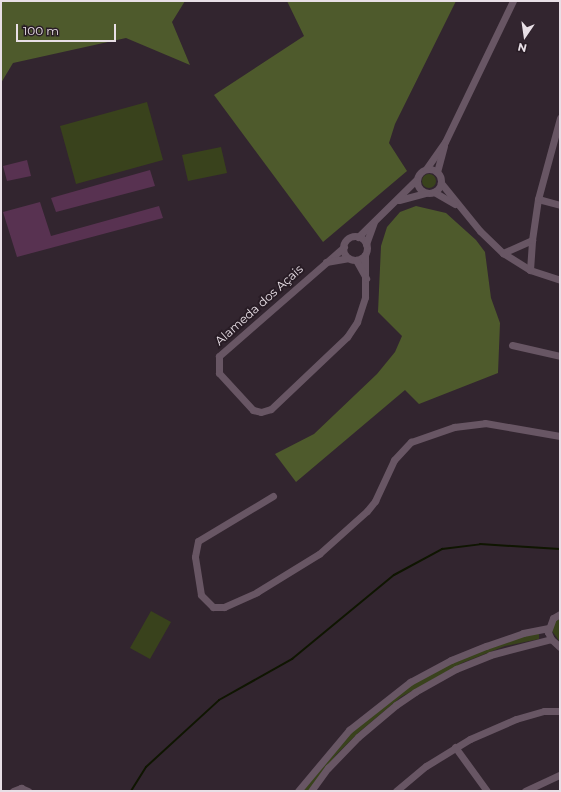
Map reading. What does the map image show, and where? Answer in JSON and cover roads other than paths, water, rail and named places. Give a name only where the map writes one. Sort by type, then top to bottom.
[{"type":"street","points":[[324,262],[344,247],[347,240],[358,237],[416,180],[419,173],[426,169],[445,142],[513,1]]},
{"type":"street","points":[[530,270],[532,240],[538,199],[560,118]]},
{"type":"street","points":[[445,142],[437,172],[441,183],[460,208],[503,253],[530,270],[560,280]]},
{"type":"street","points":[[426,169],[437,172]]},
{"type":"street","points":[[416,180],[418,188],[425,193]]},
{"type":"street","points":[[434,192],[441,183]]},
{"type":"street","points":[[395,201],[434,192],[460,208]]},
{"type":"street","points":[[538,199],[560,205]]},
{"type":"street","points":[[367,280],[365,255],[366,244],[374,220]]},
{"type":"street","points":[[358,237],[366,244]]},
{"type":"street","points":[[503,253],[532,240]]},
{"type":"street","points":[[344,247],[348,258]]},
{"type":"street","points":[[324,262],[348,258],[356,260],[365,255]]},
{"type":"street","points":[[356,260],[367,280]]},
{"type":"street","name":"Alameda dos Açais","points":[[324,262],[219,356],[217,363],[219,373],[253,410],[261,412],[271,409],[341,344],[360,313],[367,280]]},
{"type":"street","points":[[512,345],[560,356]]},
{"type":"street","points":[[273,496],[198,541],[195,557],[201,595],[213,606],[224,607],[257,592],[319,554],[367,511],[394,460],[411,442],[454,427],[485,423],[560,436]]},
{"type":"street","points":[[560,614],[553,618],[549,628],[551,640],[560,647]]},
{"type":"street","points":[[298,791],[349,730],[410,682],[450,660],[486,646],[523,633],[549,628]]},
{"type":"street","points":[[311,791],[328,768],[358,737],[396,705],[416,692],[456,669],[490,655],[551,640]]},
{"type":"street","points":[[396,791],[426,766],[455,747],[516,719],[544,711],[560,711]]},
{"type":"street","points":[[455,747],[487,791]]},
{"type":"street","points":[[525,791],[560,775]]},
{"type":"street","points":[[13,791],[21,788],[28,791]]},
{"type":"waterway","points":[[131,791],[146,767],[219,700],[292,659],[394,575],[442,549],[480,544],[560,549]]}]
